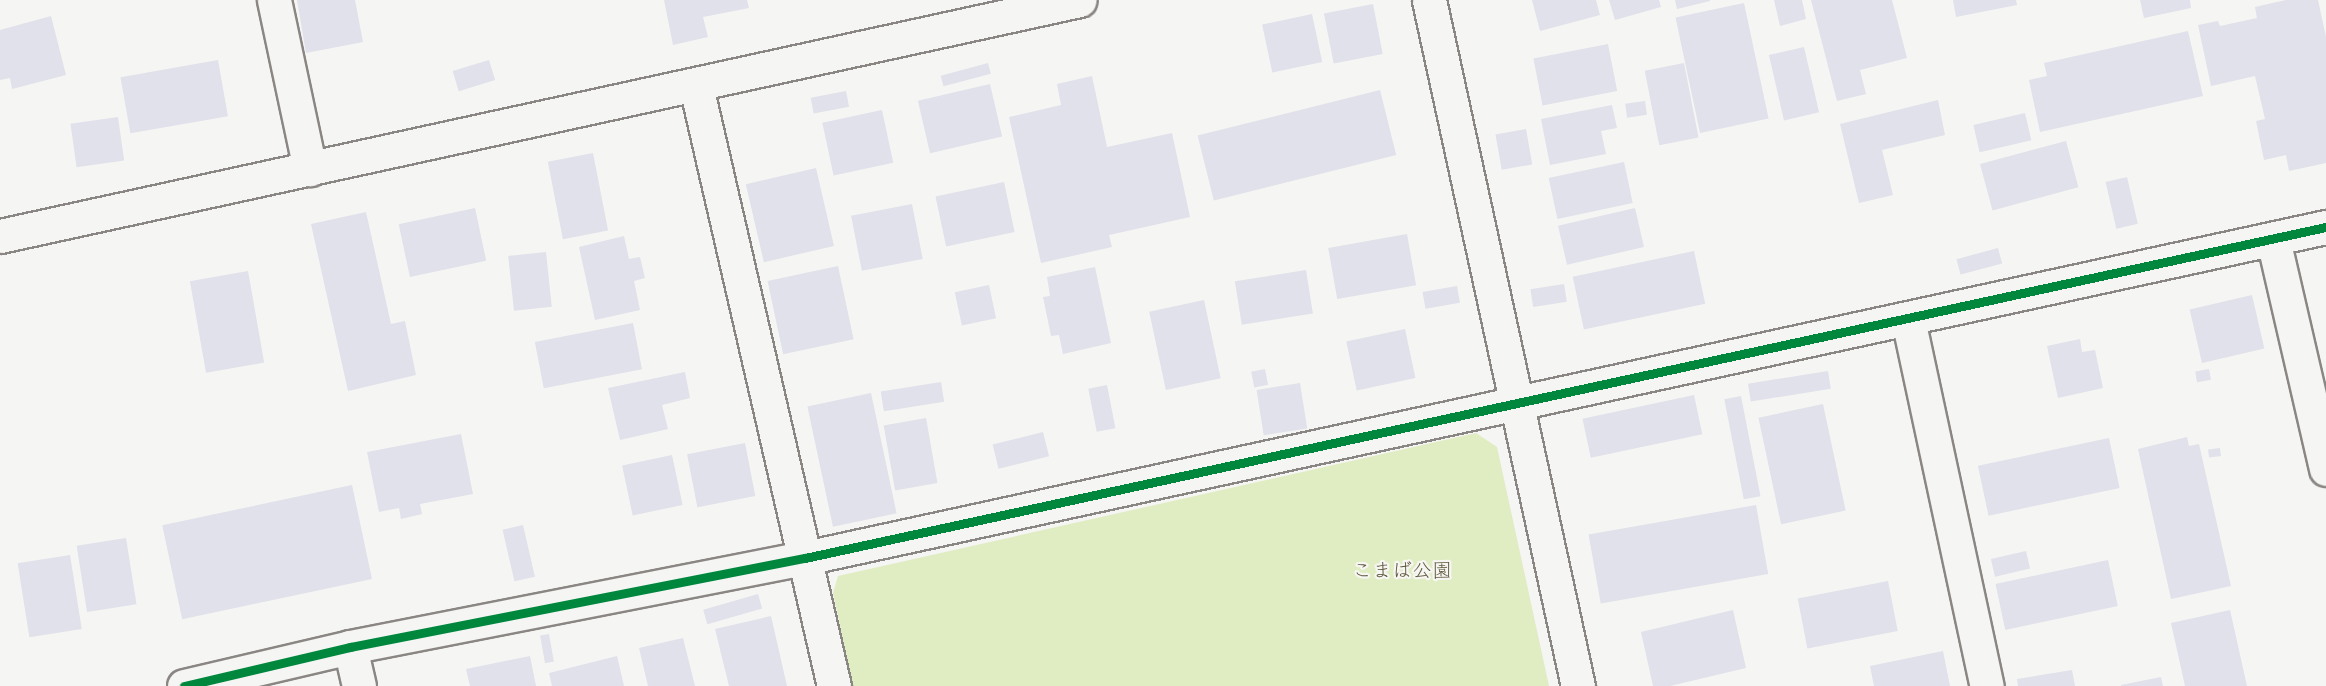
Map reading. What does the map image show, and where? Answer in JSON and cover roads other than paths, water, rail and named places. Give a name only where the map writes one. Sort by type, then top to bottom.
[{"type":"street","points":[[273,0],[310,169]]},
{"type":"street","points":[[0,236],[696,86],[1080,0]]},
{"type":"street","points":[[1429,0],[1519,404],[1578,686]]},
{"type":"street","points":[[696,86],[834,686]]},
{"type":"street","points":[[184,686],[350,647],[805,558],[2326,227]]},
{"type":"street","points":[[2273,239],[2326,469]]},
{"type":"street","points":[[1908,319],[1987,686]]},
{"type":"street","points":[[350,647],[359,686]]},
{"type":"park label","name":"こまば公園","points":[[1402,569]]}]
